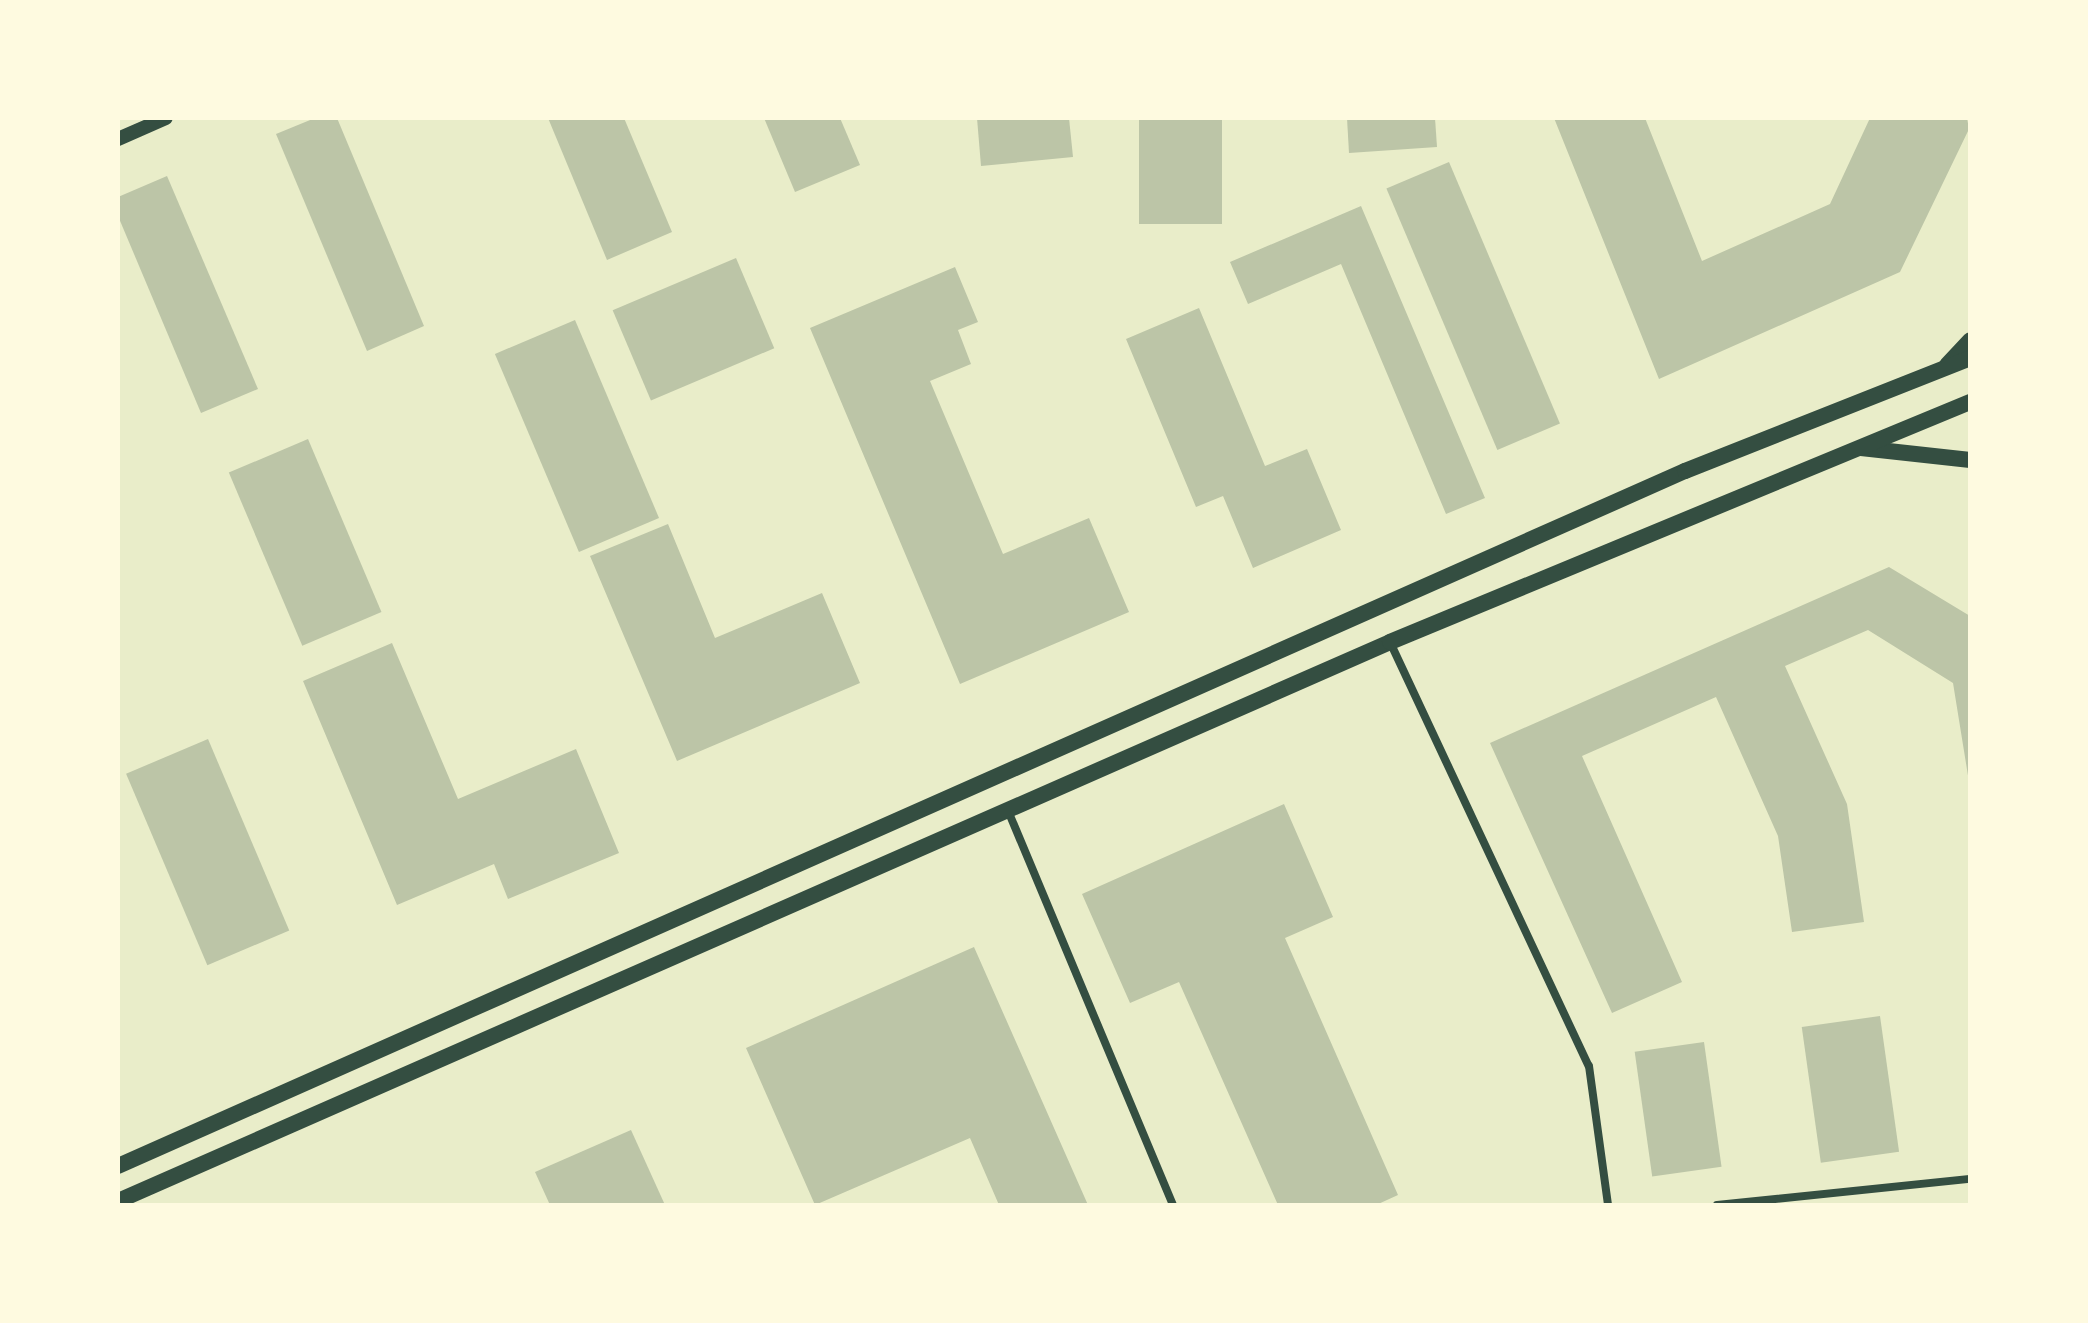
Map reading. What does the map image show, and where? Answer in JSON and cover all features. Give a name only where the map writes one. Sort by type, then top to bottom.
[{"type":"main road","points":[[1944,368],[1970,340]]},
{"type":"main road","points":[[118,1166],[1685,471],[1970,358]]},
{"type":"main road","points":[[118,1201],[1009,813],[1390,642],[1970,402]]},
{"type":"main road","points":[[1860,448],[1970,460]]},
{"type":"street","points":[[118,139],[166,118]]},
{"type":"street","points":[[1390,642],[1589,1066],[1608,1205]]},
{"type":"street","points":[[1009,813],[1173,1205]]},
{"type":"street","points":[[1717,1205],[1970,1179]]},
{"type":"building","points":[[315,118],[337,118],[424,326],[367,351],[276,134]]},
{"type":"building","points":[[548,118],[624,118],[672,232],[607,260]]},
{"type":"building","points":[[764,118],[840,118],[860,165],[795,192]]},
{"type":"building","points":[[977,118],[1069,118],[1073,157],[981,166]]},
{"type":"building","points":[[1139,118],[1222,118],[1222,224],[1139,224]]},
{"type":"building","points":[[1347,118],[1435,118],[1437,147],[1349,153]]},
{"type":"building","points":[[1554,118],[1645,118],[1702,261],[1830,204],[1870,118],[1967,118],[1969,129],[1900,272],[1659,379]]},
{"type":"building","points":[[1449,162],[1560,423],[1497,450],[1386,189]]},
{"type":"building","points":[[167,176],[258,389],[201,413],[118,216],[118,197]]},
{"type":"building","points":[[1361,206],[1485,498],[1446,514],[1341,264],[1248,304],[1230,262]]},
{"type":"building","points":[[736,258],[774,348],[651,401],[613,310]]},
{"type":"building","points":[[955,267],[978,322],[958,330],[971,364],[930,381],[1003,554],[1089,518],[1129,612],[960,684],[810,328]]},
{"type":"building","points":[[1199,308],[1265,466],[1307,449],[1341,530],[1253,568],[1223,496],[1196,507],[1126,339]]},
{"type":"building","points":[[575,320],[659,518],[579,552],[495,354]]},
{"type":"building","points":[[308,439],[381,612],[302,646],[229,473]]},
{"type":"building","points":[[668,524],[715,638],[822,593],[860,683],[677,761],[590,556]]},
{"type":"building","points":[[1889,567],[1970,616],[1970,788],[1953,683],[1868,630],[1785,666],[1847,804],[1864,922],[1792,932],[1778,836],[1716,697],[1582,756],[1682,982],[1612,1013],[1490,743]]},
{"type":"building","points":[[392,643],[458,799],[576,749],[619,853],[508,899],[494,864],[397,905],[303,681]]},
{"type":"building","points":[[208,739],[289,930],[207,965],[126,774]]},
{"type":"building","points":[[1284,804],[1333,917],[1285,938],[1398,1195],[1376,1205],[1278,1205],[1179,982],[1130,1003],[1082,894]]},
{"type":"building","points":[[974,947],[1088,1205],[999,1205],[970,1138],[815,1205],[746,1048]]},
{"type":"building","points":[[1880,1016],[1899,1152],[1821,1163],[1802,1027]]},
{"type":"building","points":[[1704,1042],[1722,1167],[1652,1177],[1635,1052]]},
{"type":"building","points":[[631,1130],[665,1205],[550,1205],[535,1172]]}]
